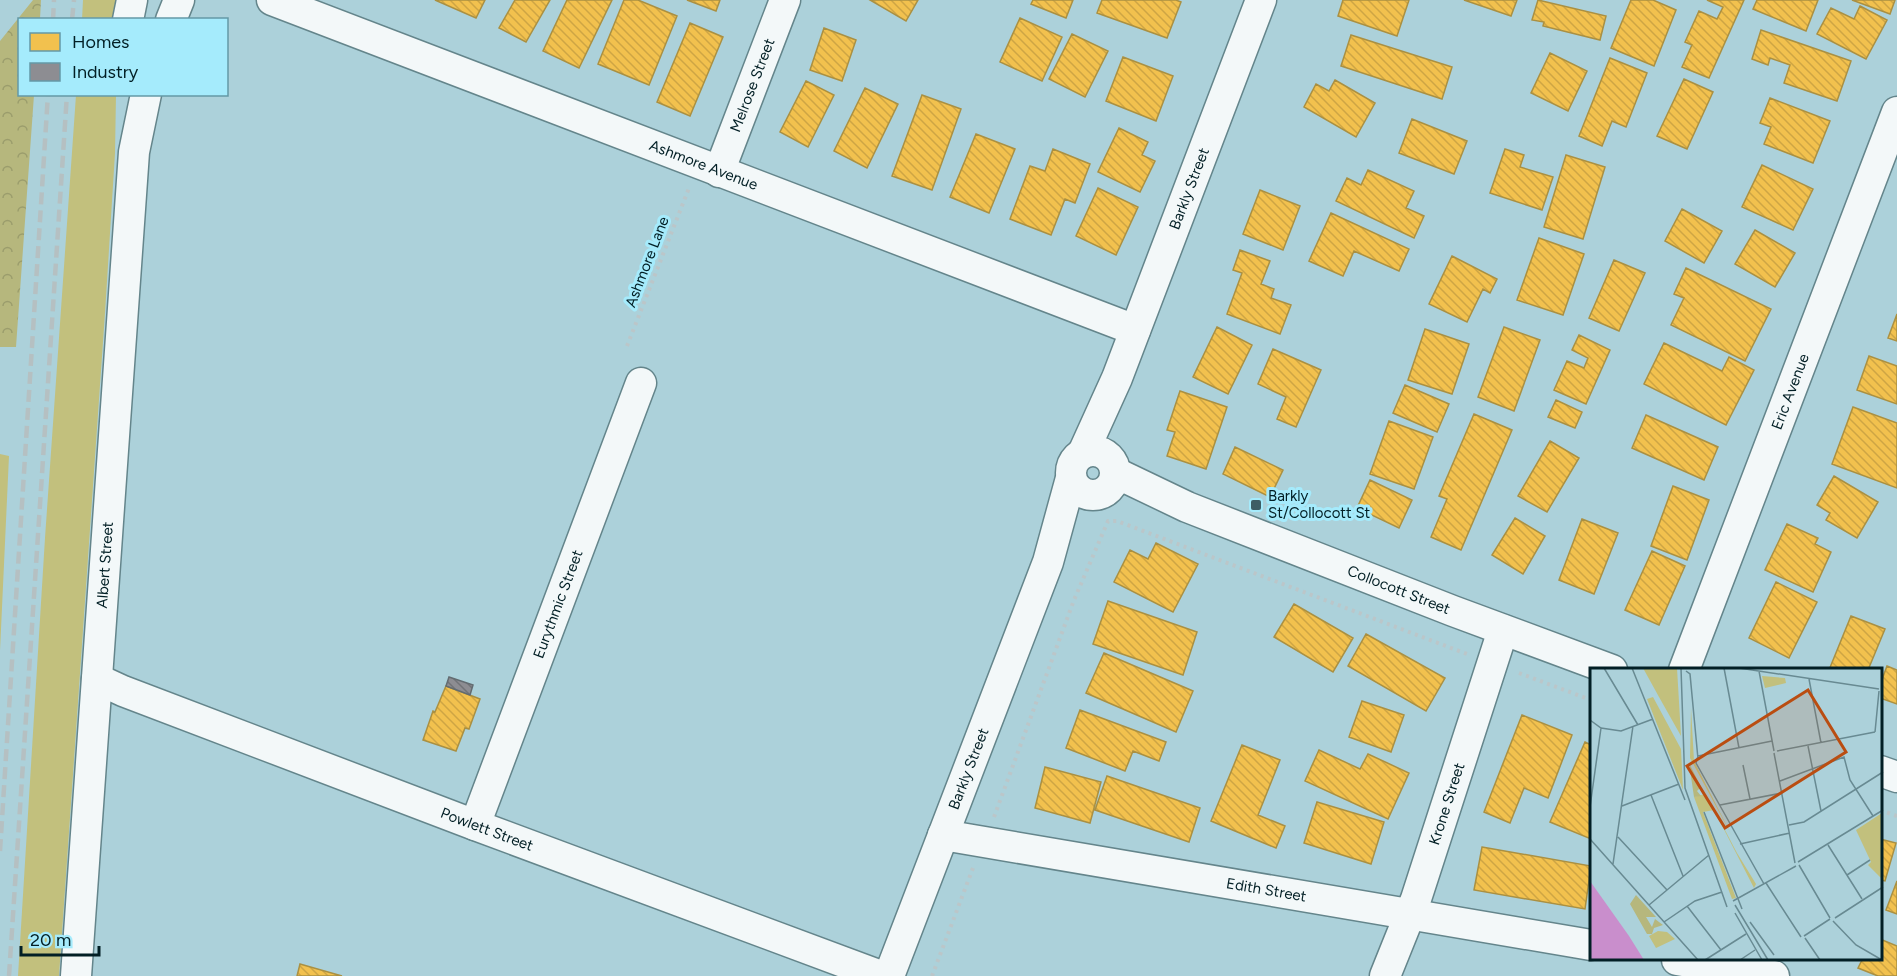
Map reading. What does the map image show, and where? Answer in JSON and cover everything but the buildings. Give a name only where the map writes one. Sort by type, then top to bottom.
[{"type":"street","points":[[128,18],[132,0]]},
{"type":"street","points":[[172,18],[179,0]]},
{"type":"street","name":"Ashmore Avenue","points":[[272,0],[1135,330]]},
{"type":"street","name":"Melrose Street","points":[[719,172],[785,0]]},
{"type":"street","name":"Barkly Street","points":[[889,976],[1048,562],[1096,474],[1118,378],[1261,0]]},
{"type":"street","name":"Albert Street","points":[[128,96],[134,152]]},
{"type":"street","name":"Albert Street","points":[[76,976],[134,152],[147,96]]},
{"type":"street","name":"Eric Avenue","points":[[1685,668],[1897,112]]},
{"type":"street","name":"Eurythmic Street","points":[[475,825],[641,383]]},
{"type":"street","name":"Collocott Street","points":[[1096,474],[1607,668]]},
{"type":"street","name":"Krone Street","points":[[1385,976],[1416,899],[1494,664],[1503,630]]},
{"type":"street","name":"Powlett Street","points":[[97,679],[123,691],[475,825],[881,976]]},
{"type":"street","points":[[1882,771],[1897,777]]},
{"type":"street","name":"Edith Street","points":[[943,835],[1590,945]]},
{"type":"street","points":[[1683,961],[1774,976]]},
{"type":"path","name":"Ashmore Lane","points":[[627,346],[689,188]]},
{"type":"path","points":[[933,976],[1028,729],[1074,600],[1108,521],[1117,521],[1590,700]]},
{"type":"path","points":[[1882,810],[1897,816]]},
{"type":"shaded area","points":[[83,0],[119,0],[118,18],[82,18]]},
{"type":"shaded area","points":[[76,96],[116,96],[115,153],[105,313],[59,976],[18,976],[45,538]]},
{"type":"shaded area","points":[[0,454],[9,456],[0,651]]},
{"type":"green space","points":[[33,0],[41,0],[40,18],[19,18]]},
{"type":"green space","points":[[18,19],[18,96],[34,96],[16,347],[0,347],[0,41]]},
{"type":"railway","points":[[53,18],[54,0]]},
{"type":"railway","points":[[72,18],[74,0]]},
{"type":"railway","points":[[0,851],[48,96]]},
{"type":"railway","points":[[9,976],[67,96]]},
{"type":"place","name":"Barkly St/Collocott St","points":[[1256,505]]}]
